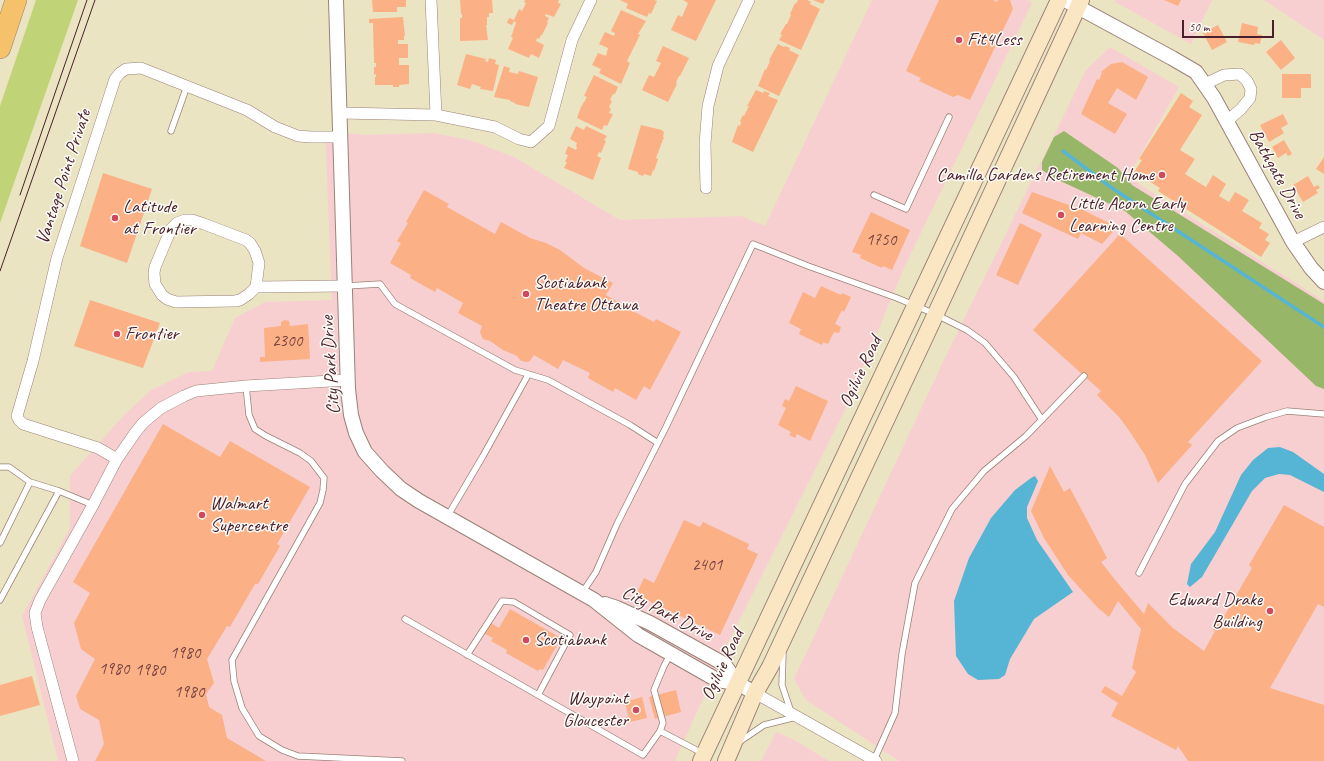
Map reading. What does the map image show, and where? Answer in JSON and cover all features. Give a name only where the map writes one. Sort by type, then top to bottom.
[{"type":"highway","points":[[0,48],[16,0]]},
{"type":"main road","name":"Ogilvie Road","points":[[702,757],[1059,0]]},
{"type":"main road","points":[[729,754],[755,693],[783,638],[935,314],[1074,2]]},
{"type":"street","name":"City Park Drive","points":[[336,0],[348,380],[351,415],[356,433],[365,452],[401,489],[419,501],[588,597],[638,635],[717,680],[737,683],[875,760]]},
{"type":"street","points":[[431,0],[436,115]]},
{"type":"street","points":[[340,113],[436,115],[495,127],[519,139],[531,142],[549,126],[572,40],[591,0]]},
{"type":"street","points":[[706,188],[705,144],[708,106],[718,66],[749,0]]},
{"type":"street","name":"Bathgate Drive","points":[[1074,2],[1196,72],[1227,121],[1293,242],[1311,268],[1324,282]]},
{"type":"street","name":"Vantage Point Private","points":[[117,459],[98,448],[23,424],[17,416],[35,357],[57,258],[115,80],[120,73],[126,69],[141,68],[247,110],[275,127],[298,136],[311,138],[341,136]]},
{"type":"street","name":"Bathgate Drive","points":[[1205,84],[1224,75],[1240,74],[1247,81],[1251,89],[1250,98],[1241,109],[1227,121]]},
{"type":"street","points":[[252,291],[259,263],[255,251],[250,243],[246,240],[192,220],[185,220],[178,223],[171,229],[155,267],[154,279],[158,290],[167,299],[176,302],[235,301],[240,300],[252,291],[345,286]]},
{"type":"street","points":[[1293,242],[1324,227]]},
{"type":"street","points":[[73,761],[36,627],[35,613],[40,600],[117,459],[143,423],[161,408],[196,391],[246,386],[348,380]]},
{"type":"street","name":"City Park Drive","points":[[588,597],[650,623],[724,664],[737,683]]},
{"type":"lane","points":[[171,131],[187,86]]},
{"type":"lane","points":[[874,195],[906,209],[949,117]]},
{"type":"lane","points":[[588,597],[596,572],[617,524],[658,443],[753,244],[914,305],[967,330],[985,343],[1014,377],[1042,420]]},
{"type":"lane","points":[[345,286],[380,284],[395,304],[515,370],[548,380],[630,425],[658,443]]},
{"type":"lane","points":[[447,517],[528,375]]},
{"type":"lane","points":[[875,760],[895,713],[902,654],[915,583],[952,509],[984,471],[1026,436],[1084,376]]},
{"type":"lane","points":[[246,386],[249,415],[255,429],[300,453],[311,461],[324,478],[320,503],[232,660],[234,681],[242,708],[259,736],[282,750],[298,756],[402,761]]},
{"type":"lane","points":[[1139,573],[1185,484],[1218,441],[1237,428],[1287,411],[1324,414]]},
{"type":"lane","points":[[0,467],[9,467],[30,482],[59,491],[93,505]]},
{"type":"lane","points":[[0,543],[30,482]]},
{"type":"lane","points":[[0,600],[59,491]]},
{"type":"lane","points":[[467,655],[502,600],[514,602],[570,635],[538,695]]},
{"type":"lane","points":[[405,619],[643,755],[660,731],[663,723],[654,690],[664,666],[671,654]]},
{"type":"lane","points":[[729,754],[764,725],[795,715],[782,685],[783,638]]},
{"type":"lane","points":[[660,731],[702,757]]},
{"type":"shaded area","points":[[872,0],[1027,0],[1032,3],[904,268],[846,408],[727,645],[675,761],[58,761],[22,616],[70,528],[70,476],[123,416],[151,390],[189,372],[212,371],[235,318],[265,302],[332,300],[325,131],[366,135],[433,133],[470,140],[514,157],[620,220],[741,216],[765,226]]},
{"type":"shaded area","points":[[1116,0],[1212,0],[1191,44],[1115,2]]},
{"type":"shaded area","points":[[1264,0],[1324,0],[1324,40]]},
{"type":"shaded area","points":[[1110,47],[1179,87],[1128,177],[1324,301],[1324,761],[899,761],[806,700],[794,679],[942,364],[1086,70]]},
{"type":"shaded area","points":[[776,732],[793,739],[829,761],[761,761]]},
{"type":"green space","points":[[36,0],[78,0],[0,223],[0,106]]},
{"type":"green space","points":[[1064,131],[1118,168],[1132,185],[1324,304],[1324,389],[1316,386],[1178,256],[1125,211],[1056,179],[1042,170],[1042,162],[1054,137]]},
{"type":"water","points":[[1280,447],[1293,452],[1324,474],[1324,492],[1290,475],[1279,474],[1265,478],[1252,491],[1202,577],[1190,587],[1187,584],[1191,564],[1215,532],[1241,475],[1253,460],[1268,448]]},
{"type":"water","points":[[1035,476],[1038,481],[1027,507],[1027,518],[1037,540],[1073,592],[1034,619],[1010,659],[1005,675],[999,679],[978,680],[968,674],[956,656],[954,601],[969,558],[991,518],[1015,490]]},
{"type":"building","points":[[372,0],[406,0],[406,7],[397,7],[397,12],[373,12]]},
{"type":"building","points":[[460,0],[492,0],[493,13],[489,13],[486,25],[488,40],[460,41],[460,18],[462,18],[462,14]]},
{"type":"building","points":[[525,0],[559,0],[558,3],[561,4],[554,17],[546,14],[545,16],[549,18],[548,23],[542,35],[539,39],[537,38],[536,41],[544,45],[539,58],[531,54],[529,58],[508,49],[513,38],[511,37],[516,23],[514,21],[512,25],[507,23],[509,18],[514,20],[519,9],[522,11],[526,3],[524,2]]},
{"type":"building","points":[[620,0],[657,1],[651,14],[649,13],[647,17],[626,8],[628,4]]},
{"type":"building","points":[[683,0],[716,0],[696,41],[671,30],[678,15],[682,17],[688,3]]},
{"type":"building","points":[[798,0],[807,0],[811,2],[810,4],[820,9],[801,50],[779,40],[782,35],[780,34],[787,24],[795,3],[796,4]]},
{"type":"building","points":[[813,0],[825,0],[823,4]]},
{"type":"building","name":"Fit4Less","points":[[939,0],[993,0],[997,2],[998,0],[1010,0],[1013,9],[970,100],[958,95],[953,97],[919,81],[921,78],[906,71]]},
{"type":"building","points":[[1164,0],[1181,0],[1178,6]]},
{"type":"building","points":[[621,10],[646,21],[638,34],[640,35],[627,61],[630,63],[621,84],[599,73],[601,69],[592,65],[598,53],[606,56],[608,48],[599,44],[605,32],[614,36],[615,33],[611,31]]},
{"type":"building","points":[[403,17],[405,36],[404,40],[398,40],[398,44],[408,44],[408,58],[399,58],[399,65],[409,65],[409,84],[399,85],[399,87],[393,87],[393,85],[375,85],[376,74],[374,75],[374,67],[376,67],[376,63],[374,63],[373,23],[369,23],[369,19]]},
{"type":"building","points":[[1242,23],[1258,27],[1257,34],[1262,35],[1260,44],[1255,43],[1254,45],[1238,42]]},
{"type":"building","points":[[1218,25],[1227,42],[1212,50],[1203,33]]},
{"type":"building","points":[[1281,40],[1295,58],[1281,70],[1266,52]]},
{"type":"building","points":[[778,44],[790,48],[789,50],[799,55],[779,96],[758,86],[770,61],[769,60]]},
{"type":"building","points":[[663,46],[689,58],[677,80],[677,84],[668,102],[642,90],[649,75],[654,77],[661,63],[656,61]]},
{"type":"building","points":[[466,54],[486,59],[485,61],[488,62],[489,58],[496,60],[495,64],[499,65],[493,91],[480,89],[481,87],[472,84],[470,89],[457,85]]},
{"type":"building","points":[[1122,62],[1148,77],[1136,100],[1117,88],[1108,103],[1127,114],[1115,134],[1081,114],[1097,79],[1099,80],[1102,73],[1101,72],[1111,64]]},
{"type":"building","points":[[504,66],[510,68],[509,72],[518,74],[519,71],[538,77],[529,107],[515,104],[510,100],[494,97]]},
{"type":"building","points":[[1282,74],[1311,74],[1311,88],[1301,88],[1301,98],[1282,98]]},
{"type":"building","points":[[594,75],[618,87],[610,100],[612,101],[609,107],[611,109],[609,113],[613,114],[607,126],[604,125],[602,130],[577,118],[587,97],[584,96]]},
{"type":"building","points":[[756,90],[763,93],[764,91],[770,93],[768,96],[778,100],[753,152],[732,142],[738,125],[740,126],[740,121],[743,115],[744,116],[749,106],[747,106]]},
{"type":"building","name":"Camilla Gardens Retirement Home","points":[[1181,93],[1193,101],[1189,107],[1202,115],[1180,150],[1195,159],[1185,174],[1206,187],[1213,175],[1226,184],[1219,196],[1229,202],[1235,192],[1249,200],[1242,211],[1262,223],[1259,228],[1269,234],[1265,240],[1270,243],[1261,257],[1158,191],[1160,188],[1134,172],[1142,160],[1139,159]]},
{"type":"building","points":[[1283,114],[1288,124],[1281,128],[1284,133],[1269,142],[1260,125]]},
{"type":"building","points":[[641,125],[662,130],[664,132],[664,137],[656,158],[658,159],[651,176],[644,174],[643,176],[638,174],[638,172],[628,169]]},
{"type":"building","points":[[576,126],[584,130],[586,126],[607,136],[604,140],[606,141],[601,153],[599,152],[597,156],[601,158],[593,180],[564,168],[567,162],[565,162],[568,155],[565,154],[568,146],[576,150],[577,147],[577,143],[570,139]]},
{"type":"building","points":[[1284,140],[1292,154],[1288,156],[1286,153],[1278,158],[1272,147]]},
{"type":"building","points":[[1324,157],[1324,174],[1316,169]]},
{"type":"building","name":"Latitude at Frontier","points":[[103,173],[152,189],[127,263],[80,246]]},
{"type":"building","points":[[1308,176],[1314,187],[1318,185],[1320,188],[1316,190],[1318,193],[1303,202],[1293,185]]},
{"type":"building","name":"Scotiabank Theatre Ottawa","points":[[424,190],[449,204],[447,207],[495,234],[501,222],[530,238],[546,243],[560,250],[584,268],[613,283],[606,295],[654,322],[656,319],[681,332],[650,390],[644,386],[636,400],[615,388],[613,392],[588,378],[590,373],[563,360],[558,369],[534,355],[530,361],[521,361],[517,356],[503,350],[490,341],[483,339],[480,332],[482,326],[458,313],[463,303],[437,288],[435,292],[410,278],[411,275],[390,263],[401,243],[397,241],[408,223],[406,222]]},
{"type":"building","name":"Little Acorn Early Learning Centre","points":[[1032,192],[1083,210],[1117,227],[1102,244],[1081,233],[1078,239],[1022,213]]},
{"type":"building","points":[[871,212],[910,230],[892,270],[883,266],[882,268],[860,258],[861,255],[852,252]]},
{"type":"building","points":[[1020,223],[1042,234],[1018,285],[996,275]]},
{"type":"building","points":[[1120,234],[1262,361],[1188,442],[1192,445],[1158,483],[1145,455],[1128,429],[1119,417],[1097,395],[1101,391],[1033,330]]},
{"type":"building","points":[[821,286],[841,295],[842,293],[851,297],[844,312],[842,310],[835,324],[841,327],[839,333],[834,332],[828,344],[823,342],[822,345],[799,334],[801,329],[789,323],[803,292],[815,298]]},
{"type":"building","name":"Frontier","points":[[90,300],[160,323],[143,368],[74,346]]},
{"type":"building","points":[[285,320],[289,321],[290,326],[308,324],[310,359],[260,362],[260,357],[265,357],[264,328],[281,326],[281,322]]},
{"type":"building","points":[[796,386],[828,401],[810,441],[797,434],[795,438],[789,435],[791,432],[778,425],[786,408],[782,406],[785,399],[789,401]]},
{"type":"building","name":"Walmart Supercentre","points":[[163,424],[220,457],[230,441],[310,487],[277,544],[280,546],[258,584],[255,584],[230,627],[227,626],[207,659],[214,683],[206,694],[209,707],[222,715],[227,738],[266,761],[95,761],[104,744],[99,720],[80,709],[76,696],[95,659],[81,649],[74,623],[90,593],[73,582]]},
{"type":"building","name":"Edward Drake Building","points":[[1050,466],[1064,492],[1070,488],[1107,558],[1101,562],[1116,581],[1144,614],[1148,603],[1173,628],[1204,651],[1215,631],[1213,630],[1219,619],[1222,620],[1252,568],[1249,565],[1284,505],[1324,527],[1324,607],[1318,604],[1270,688],[1324,705],[1324,761],[1188,761],[1178,746],[1176,750],[1111,716],[1118,703],[1101,692],[1105,686],[1122,696],[1136,672],[1132,668],[1141,629],[1118,601],[1109,617],[1098,608],[1068,575],[1044,538],[1031,511]]},
{"type":"building","points":[[684,520],[700,527],[703,522],[749,544],[747,549],[758,554],[720,635],[636,595],[644,578],[654,583]]},
{"type":"building","name":"Scotiabank","points":[[510,609],[561,638],[543,670],[540,669],[538,671],[506,653],[507,650],[491,641],[493,638],[485,634],[491,623],[499,628]]},
{"type":"building","points":[[32,676],[40,705],[0,716],[0,685]]},
{"type":"building","points":[[676,690],[681,712],[655,719],[649,697]]},
{"type":"building","name":"Waypoint Gloucester","points":[[642,697],[647,718],[630,722],[625,702]]},
{"type":"waterway","points":[[1063,151],[1112,188],[1324,327]]},
{"type":"tram line","points":[[20,195],[87,0]]},
{"type":"tram line","points":[[0,271],[95,0]]},
{"type":"place","name":"Fit4Less","points":[[959,40]]},
{"type":"place","name":"Camilla Gardens Retirement Home","points":[[1162,175]]},
{"type":"place","name":"Little Acorn Early Learning Centre","points":[[1061,215]]},
{"type":"place","name":"Latitude at Frontier","points":[[115,218]]},
{"type":"place","name":"Scotiabank Theatre Ottawa","points":[[526,294]]},
{"type":"place","name":"Frontier","points":[[117,334]]},
{"type":"place","name":"Walmart Supercentre","points":[[202,515]]},
{"type":"place","name":"Edward Drake Building","points":[[1270,611]]},
{"type":"place","name":"Scotiabank","points":[[526,640]]},
{"type":"place","name":"Waypoint Gloucester","points":[[636,710]]}]
